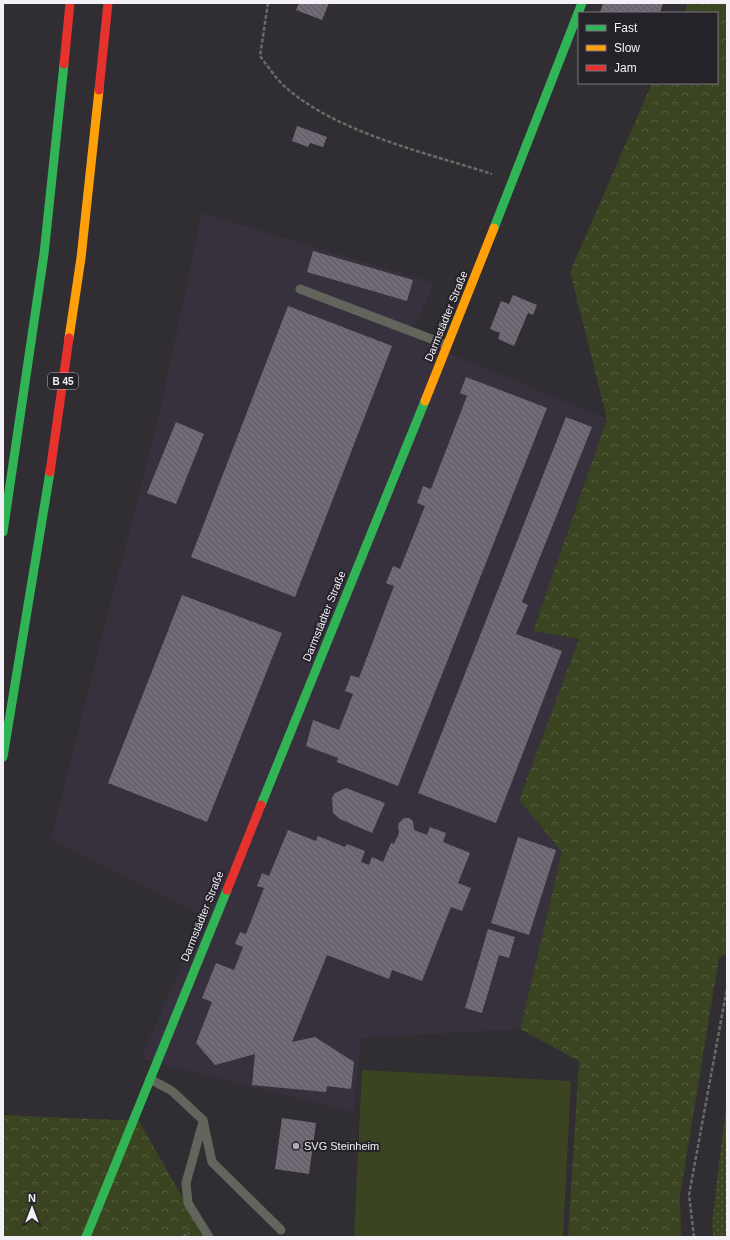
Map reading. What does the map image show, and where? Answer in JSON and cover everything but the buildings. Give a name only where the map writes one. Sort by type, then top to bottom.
[{"type":"main road","points":[[3,532],[44,254],[70,3]]},
{"type":"main road","name":"B 45","points":[[3,757],[46,500],[81,258],[108,3]]},
{"type":"main road","name":"Darmstädter Straße","points":[[86,1237],[513,182],[578,13]]},
{"type":"lane","points":[[300,289],[447,345]]},
{"type":"lane","points":[[150,1078],[172,1091],[203,1120],[212,1162],[282,1230]]},
{"type":"lane","points":[[203,1120],[186,1183],[188,1203],[209,1237]]},
{"type":"path","points":[[268,3],[260,56],[283,84],[318,111],[368,134],[513,182]]},
{"type":"path","points":[[694,1237],[689,1195],[727,988]]},
{"type":"shaded area","points":[[202,213],[434,283],[410,337],[607,419],[533,630],[579,639],[519,800],[562,852],[520,1029],[361,1038],[353,1112],[141,1059],[203,916],[51,839],[161,406]]},
{"type":"green space","points":[[688,3],[727,3],[727,953],[719,958],[680,1195],[681,1237],[568,1237],[579,1061],[520,1029],[562,852],[519,800],[579,639],[533,631],[607,419],[570,272],[652,84],[718,84],[718,12],[684,12]]},
{"type":"green space","points":[[362,1070],[571,1081],[563,1237],[354,1237]]},
{"type":"green space","points":[[727,1098],[727,1237],[713,1237],[712,1223]]},
{"type":"green space","points":[[3,1115],[139,1121],[205,1237],[3,1237]]},
{"type":"traffic: fast","points":[[578,12],[582,3]]},
{"type":"traffic: fast","points":[[494,228],[578,13]]},
{"type":"traffic: fast","points":[[3,532],[44,254],[64,64]]},
{"type":"traffic: fast","points":[[261,805],[425,401]]},
{"type":"traffic: fast","points":[[3,757],[50,472]]},
{"type":"traffic: fast","points":[[86,1237],[227,890]]},
{"type":"traffic: slow","points":[[69,338],[81,258],[99,90]]},
{"type":"traffic: slow","points":[[425,401],[494,228]]},
{"type":"traffic: jam","points":[[64,64],[70,3]]},
{"type":"traffic: jam","points":[[99,90],[108,3]]},
{"type":"traffic: jam","points":[[50,472],[69,338]]},
{"type":"traffic: jam","points":[[227,890],[261,805]]},
{"type":"place","name":"SVG Steinheim","points":[[296,1146]]}]
